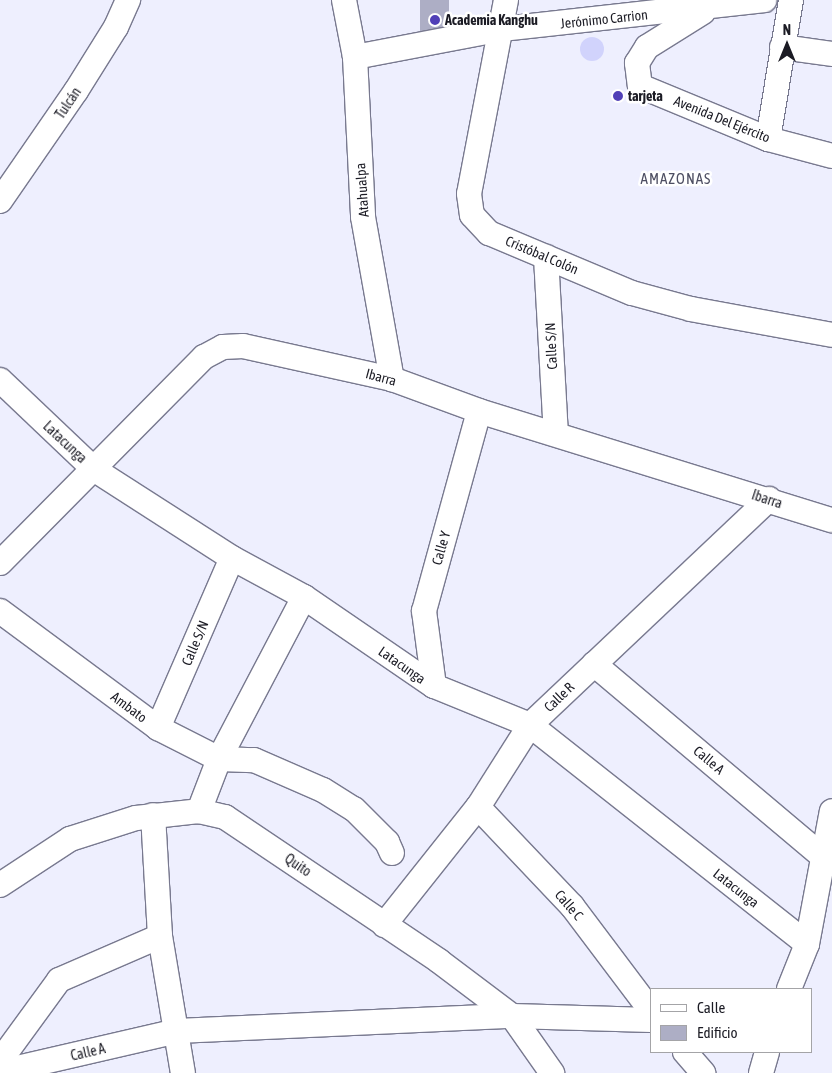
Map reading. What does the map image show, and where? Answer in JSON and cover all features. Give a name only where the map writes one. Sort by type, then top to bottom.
[{"type":"street","name":"Tulcán","points":[[0,201],[76,91],[116,27],[128,0]]},
{"type":"street","name":"Atahualpa","points":[[344,0],[355,57],[363,217],[392,379]]},
{"type":"street","name":"Cristóbal Colón","points":[[506,0],[502,30],[469,194],[472,215],[489,233],[632,293],[690,309],[832,335]]},
{"type":"street","name":"Jerónimo Carrion","points":[[355,57],[502,30],[764,0]]},
{"type":"street","points":[[768,139],[791,0]]},
{"type":"street","name":"Avenida Del Ejército","points":[[710,7],[661,35],[648,47],[637,63],[640,86],[768,139],[832,156]]},
{"type":"street","points":[[782,47],[832,54]]},
{"type":"street","name":"Calle S/N","points":[[546,258],[556,434]]},
{"type":"street","name":"Ibarra","points":[[0,563],[95,470],[204,357],[223,347],[243,346],[392,379],[479,411],[832,520]]},
{"type":"street","name":"Latacunga","points":[[0,380],[95,470],[232,558],[304,597],[434,686],[530,725],[807,944]]},
{"type":"street","name":"Calle Y","points":[[434,686],[424,611],[479,411]]},
{"type":"street","name":"Calle R","points":[[384,926],[478,807],[530,725],[769,499]]},
{"type":"street","name":"Calle S/N","points":[[158,728],[232,558]]},
{"type":"street","points":[[199,812],[219,759],[304,597]]},
{"type":"street","name":"Ambato","points":[[0,611],[158,728],[219,759]]},
{"type":"street","name":"Calle A","points":[[594,664],[823,857]]},
{"type":"street","points":[[219,759],[254,760],[323,790],[354,809],[387,842],[392,854]]},
{"type":"street","name":"Calle C","points":[[478,807],[572,906],[650,1010]]},
{"type":"street","points":[[789,988],[807,944],[832,811]]},
{"type":"street","name":"Quito","points":[[0,885],[70,839],[152,814],[199,812],[224,817],[384,926],[439,961],[512,1016],[552,1073]]},
{"type":"street","points":[[152,814],[160,936],[183,1073]]},
{"type":"street","points":[[0,1061],[59,980],[160,936]]},
{"type":"street","name":"Calle A","points":[[0,1072],[177,1032],[512,1016],[650,1020]]},
{"type":"street","points":[[686,1053],[703,1073]]},
{"type":"street","points":[[761,1073],[767,1053]]},
{"type":"shaded area","points":[[592,37],[600,41],[604,49],[600,57],[592,61],[584,57],[580,49],[584,41]]},
{"type":"building","name":"Academia Kanghu","points":[[420,0],[449,0],[449,40],[420,45]]},
{"type":"place","name":"Academia Kanghu","points":[[435,20]]},
{"type":"place","name":"tarjeta","points":[[618,96]]},
{"type":"district","name":"AMAZONAS","points":[[676,179]]}]
